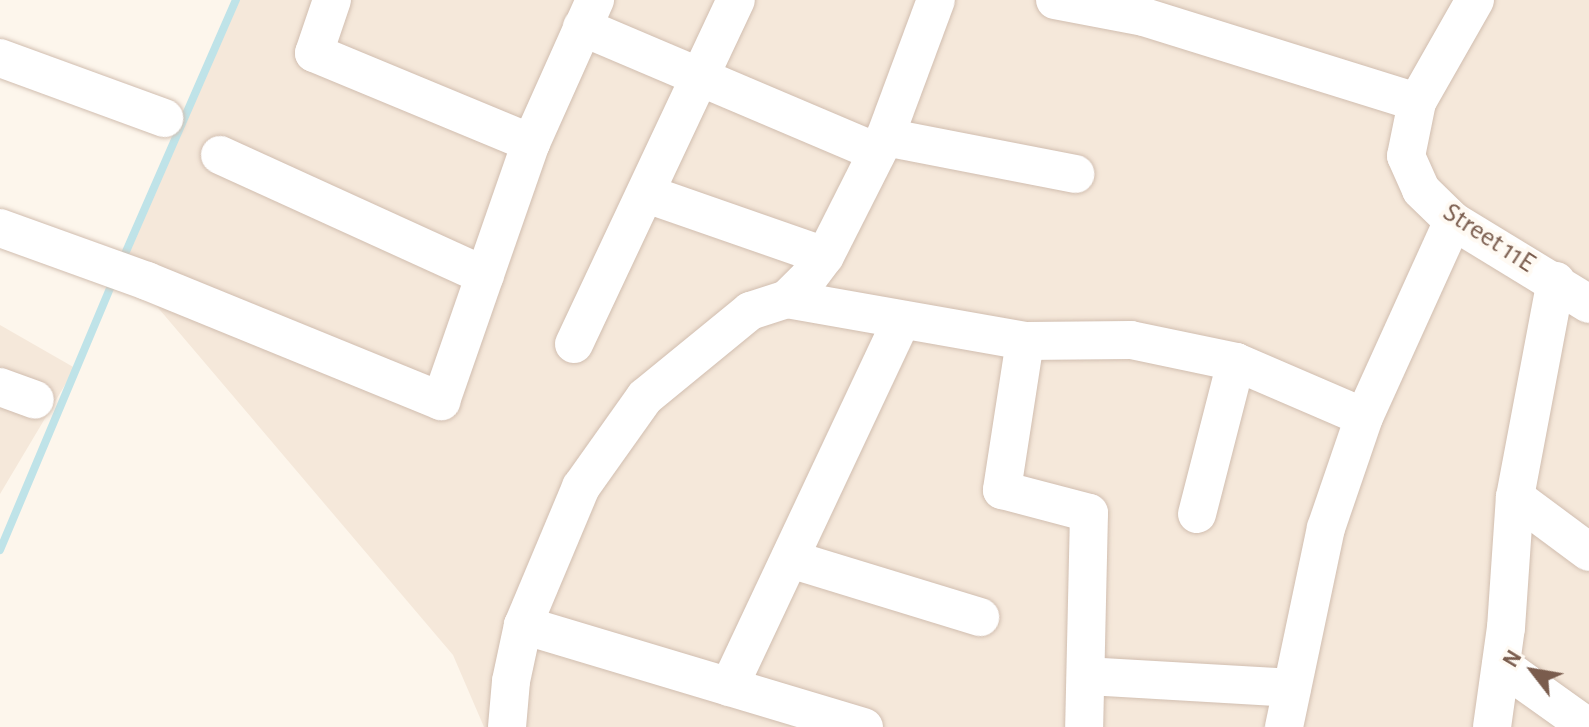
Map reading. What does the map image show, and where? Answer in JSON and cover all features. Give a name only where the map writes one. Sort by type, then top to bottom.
[{"type":"street","points":[[332,0],[314,53],[531,143]]},
{"type":"street","points":[[574,344],[736,0]]},
{"type":"street","points":[[787,299],[825,256],[881,144],[936,0]]},
{"type":"street","points":[[1055,0],[1144,17],[1417,102],[1470,2]]},
{"type":"street","points":[[0,228],[147,281],[441,401],[531,143],[589,14],[699,79],[881,144],[1075,174]]},
{"type":"street","points":[[0,58],[164,118]]},
{"type":"street","name":"Street 11E","points":[[1417,102],[1406,156],[1421,190],[1453,221],[1556,281],[1589,304]]},
{"type":"street","points":[[220,155],[485,276]]},
{"type":"street","points":[[647,194],[825,256]]},
{"type":"street","points":[[1284,727],[1326,528],[1364,417],[1453,221]]},
{"type":"street","points":[[1492,727],[1501,665],[1515,497],[1556,281]]},
{"type":"street","points":[[507,727],[511,681],[523,625],[581,487],[645,397],[750,311],[787,299],[1025,341],[1131,340],[1236,362],[1364,417]]},
{"type":"street","points":[[729,687],[901,321]]},
{"type":"street","points":[[1025,341],[1002,490],[1089,513],[1084,727]]},
{"type":"street","points":[[1197,514],[1236,362]]},
{"type":"street","points":[[1515,497],[1589,552]]},
{"type":"street","points":[[790,559],[980,617]]},
{"type":"street","points":[[523,625],[864,727]]},
{"type":"street","points":[[1501,665],[1588,727]]},
{"type":"street","points":[[1086,676],[1292,688]]},
{"type":"shaded area","points":[[236,0],[1589,0],[1589,727],[484,727],[453,655],[120,263]]},
{"type":"shaded area","points":[[0,325],[75,368],[0,494]]},
{"type":"waterway","points":[[121,263],[236,0]]},
{"type":"waterway","points":[[0,550],[114,279]]}]
